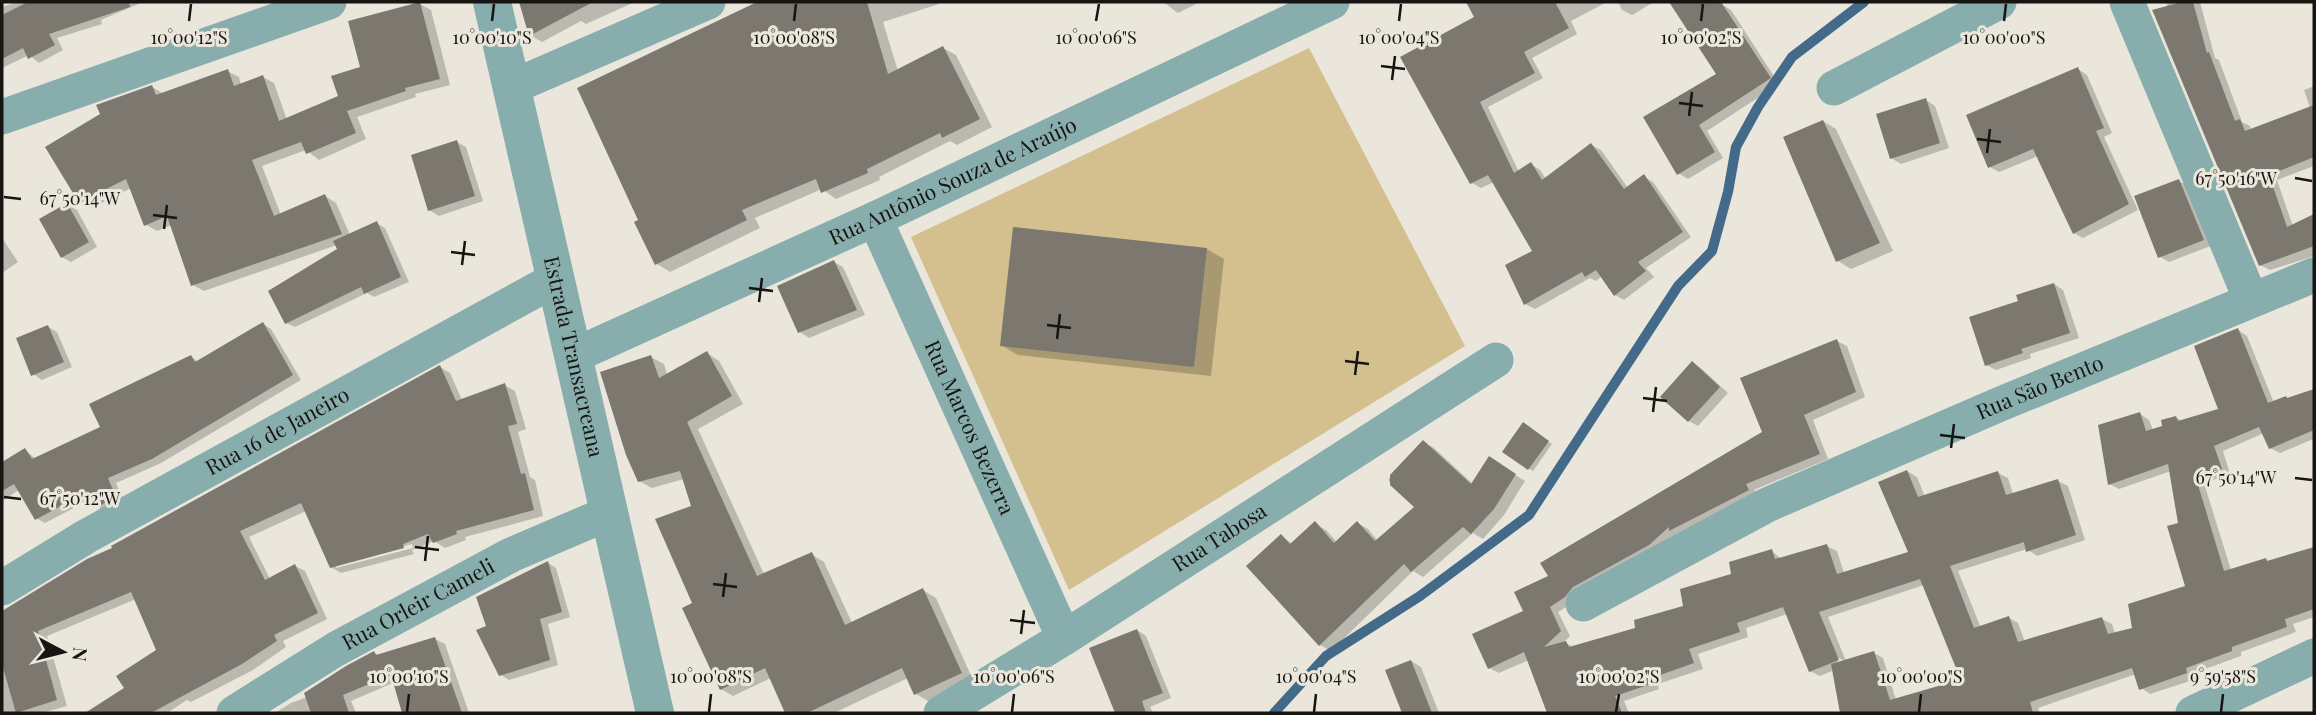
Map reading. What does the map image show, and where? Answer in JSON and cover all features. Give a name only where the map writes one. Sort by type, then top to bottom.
[{"type":"street","points":[[2,117],[330,2]]},
{"type":"street","name":"Estrada Transacreana","points":[[492,2],[655,713]]},
{"type":"street","points":[[512,87],[708,2]]},
{"type":"street","name":"Rua Antônio Souza de Araújo","points":[[573,356],[875,219],[1332,2]]},
{"type":"street","points":[[1834,88],[1999,2]]},
{"type":"street","points":[[2127,2],[2251,300]]},
{"type":"street","name":"Rua Marcos Bezerra","points":[[875,219],[1064,638]]},
{"type":"street","name":"Rua São Bento","points":[[1583,604],[1767,505],[1998,405],[2314,275]]},
{"type":"street","name":"Rua 16 de Janeiro","points":[[2,588],[88,536],[556,279]]},
{"type":"street","name":"Rua Tabosa","points":[[941,713],[1064,638],[1496,360]]},
{"type":"street","name":"Rua Orleir Cameli","points":[[234,713],[336,649],[511,555],[609,513]]},
{"type":"street","points":[[2193,713],[2314,656]]},
{"type":"shaded area","points":[[1309,48],[1465,346],[1069,590],[911,237]]},
{"type":"building","points":[[28,2],[129,2],[130,7],[49,34],[55,45],[28,59],[23,48],[2,59],[2,15]]},
{"type":"building","points":[[420,2],[440,79],[405,88],[406,91],[347,111],[356,133],[306,154],[301,142],[252,160],[274,216],[325,194],[342,234],[191,286],[167,216],[144,226],[126,179],[79,203],[45,147],[100,114],[96,105],[152,85],[156,95],[228,69],[234,86],[263,75],[279,121],[338,96],[331,76],[360,67],[348,21]]},
{"type":"building","points":[[519,2],[593,2],[529,36]]},
{"type":"building","points":[[757,2],[867,2],[888,74],[943,46],[980,119],[942,138],[940,133],[867,169],[868,173],[821,193],[816,179],[742,210],[747,220],[655,265],[634,222],[638,220],[577,88]]},
{"type":"building","points":[[1466,2],[1555,2],[1569,28],[1524,52],[1535,73],[1480,102],[1514,173],[1531,162],[1542,180],[1591,143],[1624,189],[1644,174],[1683,232],[1638,262],[1646,271],[1614,296],[1596,270],[1585,277],[1582,272],[1524,305],[1505,265],[1532,251],[1488,175],[1470,184],[1400,57],[1474,17]]},
{"type":"building","points":[[1669,2],[1721,2],[1771,78],[1699,125],[1715,152],[1677,175],[1643,117],[1716,74]]},
{"type":"building","points":[[2182,2],[2193,2],[2207,53],[2209,52],[2235,121],[2240,119],[2245,131],[2314,105],[2314,157],[2269,175],[2287,227],[2314,214],[2314,246],[2259,266],[2152,10]]},
{"type":"building","points":[[2078,67],[2104,128],[2096,131],[2129,204],[2073,234],[2033,149],[1988,168],[1966,115]]},
{"type":"building","points":[[1926,98],[1940,143],[1890,159],[1876,114]]},
{"type":"building","points":[[1823,120],[1880,243],[1836,262],[1783,137]]},
{"type":"building","points":[[457,140],[475,196],[428,211],[411,155]]},
{"type":"building","points":[[2179,179],[2204,240],[2158,258],[2134,196]]},
{"type":"building","points":[[67,203],[89,242],[61,258],[39,219]]},
{"type":"building","points":[[377,221],[401,277],[364,294],[361,287],[285,324],[268,291],[337,249],[333,241]]},
{"type":"building","points":[[1013,227],[1207,248],[1194,367],[1000,346]]},
{"type":"building","points":[[834,260],[857,310],[798,333],[777,286]]},
{"type":"building","points":[[2054,283],[2070,333],[2021,349],[2023,353],[1985,366],[1969,317],[2018,301],[2016,295]]},
{"type":"building","points":[[263,322],[293,375],[152,459],[108,478],[116,497],[95,508],[88,491],[35,520],[14,484],[2,491],[2,462],[25,448],[32,459],[100,427],[89,404],[191,355],[195,362]]},
{"type":"building","points":[[48,325],[64,362],[31,376],[16,338]]},
{"type":"building","points":[[2238,328],[2268,403],[2314,389],[2314,430],[2269,449],[2259,427],[2214,446],[2222,469],[2196,478],[2224,571],[2314,547],[2314,609],[2285,619],[2287,627],[2232,647],[2232,651],[2186,668],[2187,673],[2139,690],[2132,668],[2030,702],[2033,713],[1840,713],[1831,664],[1874,651],[1890,700],[1945,684],[1943,679],[1958,673],[1920,579],[1819,612],[1839,660],[1809,672],[1783,607],[1737,623],[1740,632],[1689,649],[1694,663],[1649,679],[1651,684],[1615,696],[1622,713],[1547,713],[1524,652],[1488,669],[1472,634],[1523,611],[1514,592],[1548,576],[1540,563],[1762,432],[1740,378],[1837,339],[1856,392],[1804,415],[1820,454],[1746,484],[1749,490],[1669,531],[1669,527],[1649,545],[1573,587],[1565,597],[1550,607],[1561,631],[1544,647],[1566,641],[1569,647],[1635,628],[1634,620],[1683,606],[1680,589],[1731,574],[1729,562],[1772,549],[1775,559],[1827,544],[1837,574],[1908,552],[1878,482],[1907,470],[1918,497],[1998,471],[2006,495],[2058,479],[2076,535],[2026,552],[2024,542],[1950,566],[1974,628],[2009,616],[2018,642],[2102,617],[2108,634],[2132,628],[2128,604],[2185,586],[2167,526],[2178,523],[2168,464],[2108,485],[2098,425],[2140,412],[2146,431],[2162,426],[2161,420],[2176,416],[2178,421],[2218,409],[2194,346]]},
{"type":"building","points":[[707,351],[732,396],[687,422],[757,576],[812,552],[845,625],[923,588],[962,673],[914,695],[902,668],[807,713],[785,713],[765,668],[720,690],[682,608],[692,603],[655,519],[691,506],[680,471],[638,482],[626,455],[600,372],[651,355],[659,378]]},
{"type":"building","points":[[1692,361],[1720,387],[1688,422],[1660,397]]},
{"type":"building","points":[[440,365],[456,401],[505,383],[517,424],[508,426],[521,474],[525,473],[534,510],[456,531],[457,534],[433,543],[428,534],[403,544],[404,548],[330,568],[301,503],[240,531],[265,580],[295,564],[318,613],[274,635],[277,641],[242,664],[151,713],[85,713],[124,688],[116,676],[156,650],[131,592],[38,631],[57,700],[16,713],[2,664],[2,611],[87,559],[112,548],[111,546]]},
{"type":"building","points":[[1523,422],[1549,441],[1528,470],[1502,452]]},
{"type":"building","points":[[1423,440],[1471,484],[1489,456],[1516,474],[1494,509],[1471,534],[1463,527],[1411,572],[1404,564],[1319,646],[1246,566],[1281,534],[1290,544],[1315,521],[1334,543],[1357,521],[1375,541],[1414,507],[1390,485],[1390,475]]},
{"type":"building","points":[[548,561],[562,612],[540,619],[550,660],[499,676],[476,630],[486,626],[476,597]]},
{"type":"building","points":[[1137,629],[1163,693],[1142,701],[1146,713],[1115,713],[1089,648]]},
{"type":"building","points":[[435,637],[462,713],[402,713],[391,675],[343,695],[349,713],[311,713],[304,693],[346,666],[374,651],[376,655]]},
{"type":"building","points":[[1411,660],[1432,713],[1402,713],[1385,670]]},
{"type":"waterway","points":[[1274,713],[1326,656],[1420,596],[1529,515],[1678,286],[1712,251],[1728,192],[1736,147],[1758,107],[1792,57],[1864,2]]}]
